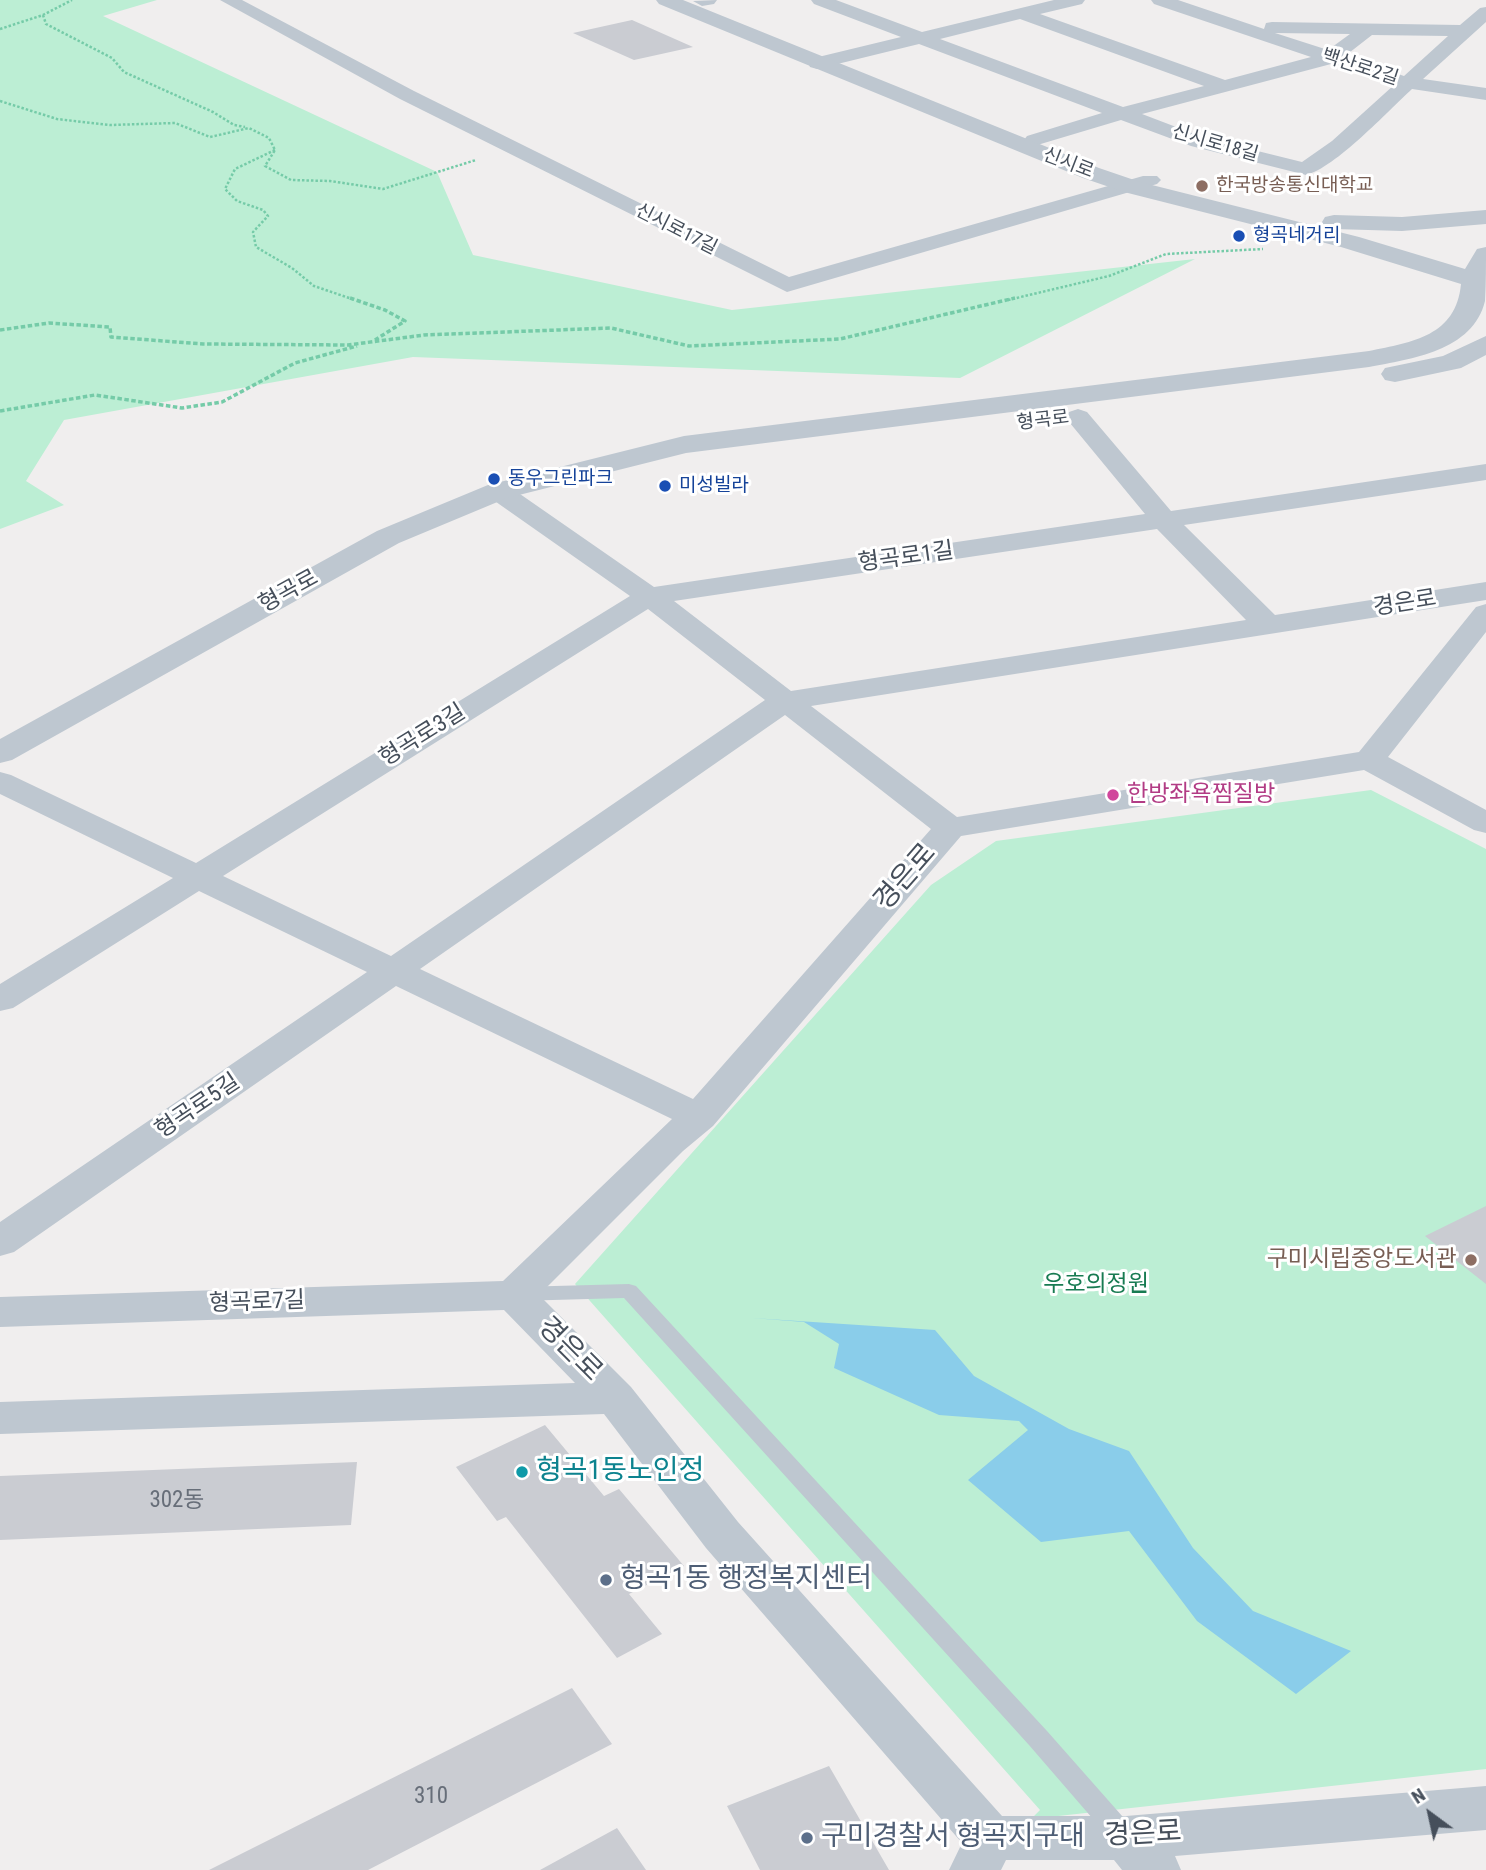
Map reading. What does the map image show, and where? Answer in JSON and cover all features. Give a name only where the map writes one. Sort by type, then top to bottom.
[{"type":"street","name":"신시로17길","points":[[229,0],[533,158],[787,285],[1141,184]]},
{"type":"street","name":"신시로","points":[[666,0],[1030,149],[1141,184],[1350,242],[1482,269]]},
{"type":"street","name":"신시로","points":[[703,0],[1141,184],[1299,219],[1482,269]]},
{"type":"street","name":"신시로18길","points":[[820,0],[1198,142],[1306,169],[1339,145],[1407,83]]},
{"type":"street","points":[[985,0],[1224,86]]},
{"type":"street","points":[[817,63],[1076,0]]},
{"type":"street","name":"백산로2길","points":[[1160,0],[1407,83],[1486,94]]},
{"type":"street","points":[[1407,83],[1486,12]]},
{"type":"street","name":"백산로2길","points":[[1237,26],[1464,31]]},
{"type":"street","name":"신시로18길","points":[[1034,140],[1330,58],[1368,29]]},
{"type":"street","points":[[1299,219],[1402,224],[1486,217]]},
{"type":"street","name":"형곡로","points":[[0,753],[388,537],[498,491],[684,445],[1369,359],[1418,349],[1458,327],[1469,310],[1482,269]]},
{"type":"street","name":"형곡로","points":[[594,469],[688,468],[1422,370],[1451,362],[1486,344]]},
{"type":"street","points":[[1451,362],[1486,356]]},
{"type":"street","points":[[1077,417],[1164,520],[1268,625]]},
{"type":"street","points":[[1164,520],[1486,472]]},
{"type":"street","points":[[498,491],[649,596],[950,828]]},
{"type":"street","name":"형곡로1길","points":[[649,596],[1164,520]]},
{"type":"street","name":"경은로","points":[[785,701],[1486,591]]},
{"type":"street","name":"형곡로3길","points":[[198,877],[649,596]]},
{"type":"street","points":[[1486,613],[1369,760],[1486,823]]},
{"type":"street","points":[[395,971],[785,701]]},
{"type":"street","name":"경은로","points":[[1369,760],[950,828],[699,1117],[669,1142],[514,1294],[616,1398],[722,1535],[982,1854],[1140,1854],[1486,1808]]},
{"type":"street","points":[[0,782],[699,1117]]},
{"type":"street","points":[[0,1000],[198,877]]},
{"type":"street","name":"형곡로5길","points":[[0,1242],[395,971]]},
{"type":"street","name":"형곡로7길","points":[[0,1312],[514,1294]]},
{"type":"street","points":[[0,1418],[616,1398]]},
{"type":"lane","points":[[514,1294],[629,1291],[1038,1738],[1140,1854]]},
{"type":"path","points":[[0,29],[43,15],[72,0]]},
{"type":"path","points":[[43,15],[46,24],[112,58],[124,72],[213,112],[234,125],[249,128],[269,138],[275,150]]},
{"type":"path","points":[[0,101],[57,119],[110,125],[175,123],[210,137],[249,128]]},
{"type":"path","points":[[275,150],[265,166],[291,180],[331,181],[383,189],[464,162],[495,157],[533,158]]},
{"type":"path","points":[[0,411],[95,395],[182,408],[222,402],[295,363],[373,341],[405,321],[385,310],[314,286],[292,268],[256,247],[253,232],[268,216],[263,210],[237,201],[225,188],[235,169],[275,150]]},
{"type":"path","points":[[0,330],[49,323],[110,327],[111,337],[204,344],[348,345],[424,335],[611,328],[689,346],[840,339],[1109,276],[1166,254],[1272,249]]},
{"type":"green space","points":[[0,0],[157,0],[103,16],[437,172],[473,255],[732,310],[1195,259],[960,378],[413,357],[64,420],[26,481],[64,505],[0,529]]},
{"type":"green space","name":"우호의정원","points":[[1371,790],[1486,849],[1486,1769],[1031,1819],[1040,1810],[575,1284],[931,885],[996,841]]},
{"type":"water","points":[[752,1318],[935,1330],[974,1376],[1069,1429],[1129,1451],[1193,1548],[1253,1611],[1351,1651],[1296,1694],[1197,1621],[1129,1531],[1041,1542],[968,1480],[1028,1430],[1019,1421],[939,1415],[834,1368],[839,1344],[804,1322]]},
{"type":"building","points":[[632,20],[693,47],[634,60],[573,33]]},
{"type":"building","name":"구미시립중앙도서관","points":[[1486,1206],[1486,1284],[1425,1236]]},
{"type":"building","name":"형곡1동 행정복지센터","points":[[545,1425],[604,1496],[619,1489],[684,1566],[629,1594],[662,1634],[617,1658],[506,1517],[497,1521],[456,1467]]},
{"type":"building","points":[[357,1462],[351,1525],[0,1540],[0,1476]]},
{"type":"building","points":[[572,1688],[612,1744],[368,1870],[209,1870]]},
{"type":"building","name":"구미경찰서 형곡지구대","points":[[829,1766],[889,1870],[760,1870],[727,1806]]},
{"type":"building","points":[[617,1828],[646,1870],[540,1870]]},
{"type":"place","name":"한국방송통신대학교","points":[[1202,186]]},
{"type":"place","name":"형곡네거리","points":[[1239,236]]},
{"type":"place","name":"동우그린파크","points":[[494,479]]},
{"type":"place","name":"미성빌라","points":[[665,486]]},
{"type":"place","name":"한방좌욕찜질방","points":[[1113,795]]},
{"type":"place","name":"구미시립중앙도서관","points":[[1471,1260]]},
{"type":"place","name":"형곡1동노인정","points":[[522,1472]]},
{"type":"place","name":"형곡1동 행정복지센터","points":[[606,1580]]},
{"type":"place","name":"구미경찰서 형곡지구대","points":[[807,1838]]}]
